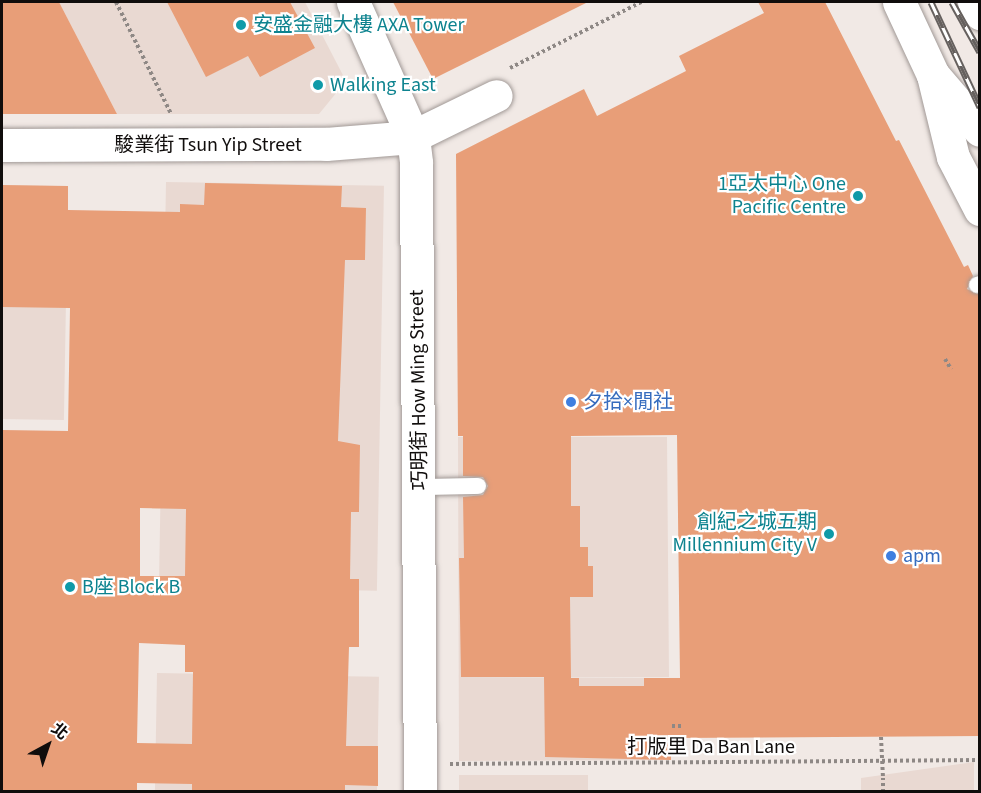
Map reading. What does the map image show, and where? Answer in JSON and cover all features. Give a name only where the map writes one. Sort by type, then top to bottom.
[{"type":"main road","name":"巧明街 How Ming Street","points":[[353,2],[413,137],[421,487],[420,792]]},
{"type":"main road","points":[[899,2],[933,75],[953,157],[980,209]]},
{"type":"main road","points":[[974,2],[980,13]]},
{"type":"main road","points":[[933,75],[980,130]]},
{"type":"main road","name":"駿業街 Tsun Yip Street","points":[[2,145],[326,144],[413,137]]},
{"type":"street","points":[[413,137],[502,83]]},
{"type":"lane","points":[[421,487],[478,486]]},
{"type":"path","points":[[116,2],[174,121]]},
{"type":"path","points":[[502,83],[641,2]]},
{"type":"path","points":[[945,359],[951,369]]},
{"type":"path","points":[[672,726],[681,726]]},
{"type":"path","points":[[881,737],[883,792]]},
{"type":"path","name":"打版里 Da Ban Lane","points":[[443,764],[980,760]]},
{"type":"shaded area","points":[[59,2],[305,2],[346,81],[319,114],[117,114]]},
{"type":"shaded area","points":[[166,182],[384,186],[377,591],[159,587]]},
{"type":"shaded area","points":[[2,185],[68,186],[64,420],[2,419]]},
{"type":"shaded area","points":[[458,437],[667,437],[669,677],[460,678],[671,678],[671,760],[459,761]]},
{"type":"shaded area","points":[[157,673],[379,677],[377,792],[155,792]]},
{"type":"shaded area","points":[[974,762],[974,791],[861,791],[861,778]]},
{"type":"shaded area","points":[[459,775],[588,775],[588,791],[459,791]]},
{"type":"building","points":[[2,2],[59,2],[117,114],[2,114]]},
{"type":"building","name":"安盛金融大樓 AXA Tower","points":[[167,2],[290,2],[315,48],[260,77],[248,56],[206,77]]},
{"type":"building","points":[[393,2],[588,2],[433,79]]},
{"type":"building","points":[[758,2],[825,2],[964,267],[968,265],[973,276],[967,289],[980,295],[980,736],[671,738],[671,760],[545,757],[544,677],[461,677],[459,558],[464,558],[463,497],[483,495],[488,486],[483,477],[463,476],[463,436],[458,436],[456,154],[584,89],[597,116],[686,71],[679,56],[764,13]],"holes":[[[677,435],[680,678],[644,678],[644,686],[579,686],[579,678],[571,678],[570,597],[593,597],[593,566],[588,566],[588,547],[580,547],[580,506],[571,506],[571,436]]]},
{"type":"building","points":[[205,183],[342,186],[341,207],[366,208],[365,260],[345,260],[338,441],[360,445],[359,512],[351,512],[350,579],[359,579],[359,647],[349,647],[346,746],[378,746],[378,786],[345,785],[345,792],[192,792],[192,784],[137,783],[137,792],[2,792],[2,430],[68,431],[70,308],[2,307],[2,185],[68,186],[68,210],[180,212],[180,204],[204,205]],"holes":[[[140,508],[186,509],[185,576],[140,576]],[[139,643],[185,645],[185,672],[193,672],[192,744],[137,743]]]},
{"type":"railway","points":[[931,2],[980,107]]},
{"type":"railway","points":[[952,2],[980,52]]},
{"type":"place","name":"安盛金融大樓 AXA Tower","points":[[241,25]]},
{"type":"place","name":"Walking East","points":[[318,85]]},
{"type":"place","name":"1亞太中心 One Pacific Centre","points":[[858,196]]},
{"type":"place","name":"夕拾×閒社","points":[[571,402]]},
{"type":"place","name":"創紀之城五期 Millennium City V","points":[[829,534]]},
{"type":"place","name":"apm","points":[[891,556]]},
{"type":"place","name":"B座 Block B","points":[[70,587]]}]
